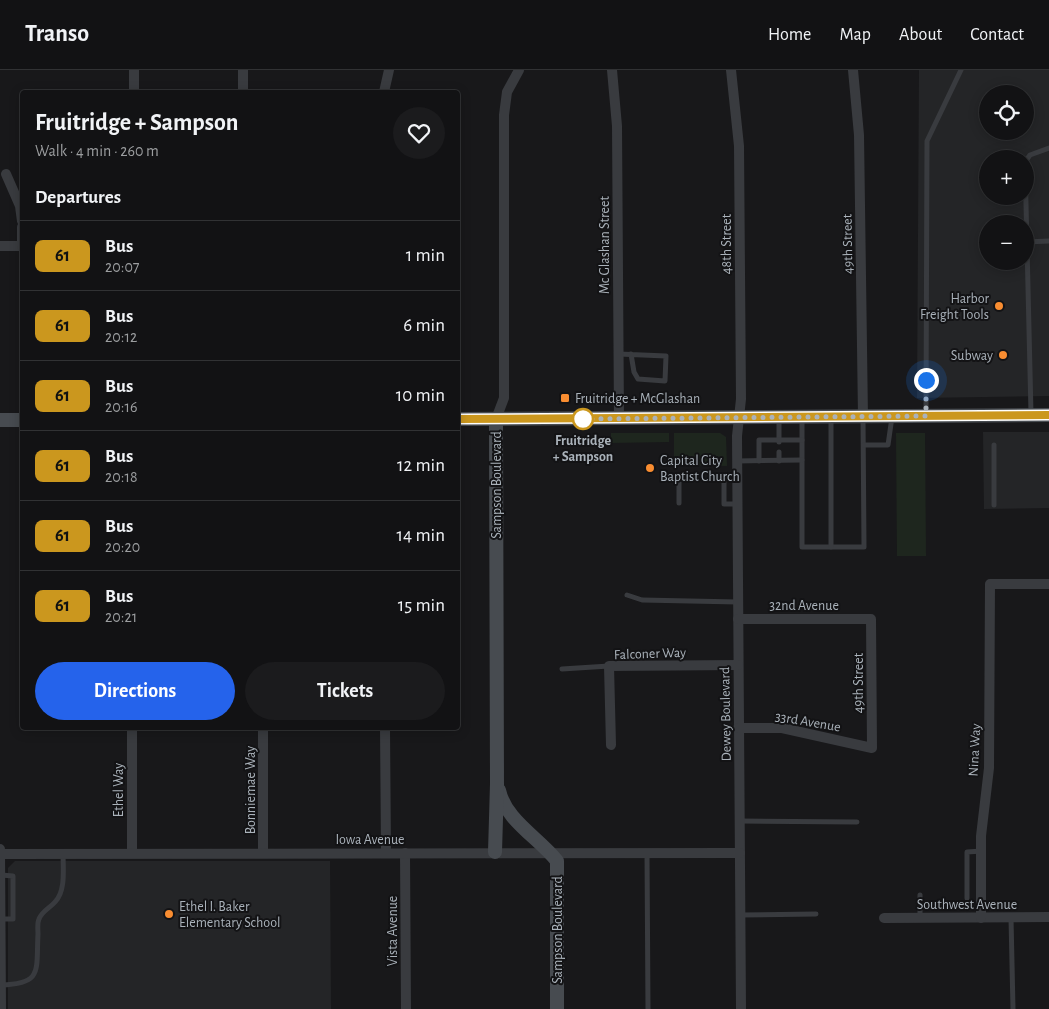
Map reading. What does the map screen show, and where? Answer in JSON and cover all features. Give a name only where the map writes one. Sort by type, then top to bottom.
[{"type":"street","points":[[134,70],[134,90]]},
{"type":"street","points":[[243,70],[243,90]]},
{"type":"street","points":[[384,90],[389,70]]},
{"type":"street","name":"Sampson Boulevard","points":[[495,852],[497,784],[496,419],[504,398],[504,116],[507,92],[518,70]]},
{"type":"street","name":"Mc Glashan Street","points":[[612,70],[617,126],[619,419]]},
{"type":"street","name":"48th Street","points":[[731,70],[739,146],[741,399],[739,418]]},
{"type":"street","name":"49th Street","points":[[854,70],[859,135],[863,417]]},
{"type":"street","points":[[6,174],[20,206]]},
{"type":"street","points":[[0,246],[20,246]]},
{"type":"street","points":[[460,419],[831,418],[1049,415]]},
{"type":"street","name":"Dewey Boulevard","points":[[739,418],[737,461],[741,1009]]},
{"type":"street","points":[[0,420],[20,420]]},
{"type":"street","name":"Nina Way","points":[[981,918],[983,811],[989,768],[990,584],[1049,584]]},
{"type":"street","name":"32nd Avenue","points":[[738,619],[871,619]]},
{"type":"street","name":"49th Street","points":[[871,619],[872,748]]},
{"type":"street","name":"Falconer Way","points":[[611,745],[609,666],[738,666]]},
{"type":"street","name":"33rd Avenue","points":[[738,728],[782,728],[872,748]]},
{"type":"street","name":"Ethel Way","points":[[132,730],[132,853]]},
{"type":"street","name":"Bonniemae Way","points":[[263,730],[263,852]]},
{"type":"street","points":[[385,730],[386,852]]},
{"type":"street","name":"Sampson Boulevard","points":[[497,784],[500,799],[514,817],[557,861],[557,1009]]},
{"type":"street","points":[[0,848],[1,1009]]},
{"type":"street","name":"Iowa Avenue","points":[[0,854],[263,852],[740,853]]},
{"type":"street","name":"Vista Avenue","points":[[406,853],[406,1009]]},
{"type":"street","name":"Southwest Avenue","points":[[884,918],[1049,917]]},
{"type":"lane","points":[[926,416],[927,142],[961,70]]},
{"type":"lane","points":[[1026,215],[1025,162],[1030,155],[1049,148]]},
{"type":"lane","points":[[1034,242],[1049,241]]},
{"type":"lane","points":[[1027,270],[1031,415]]},
{"type":"lane","points":[[619,354],[631,354],[666,356],[665,381],[638,379],[634,372],[631,354]]},
{"type":"lane","points":[[802,418],[802,547],[864,547],[863,417]]},
{"type":"lane","points":[[864,445],[888,445],[892,417]]},
{"type":"lane","points":[[779,418],[779,441]]},
{"type":"lane","points":[[831,418],[831,547]]},
{"type":"lane","points":[[759,461],[759,440],[802,440]]},
{"type":"lane","points":[[994,445],[994,505]]},
{"type":"lane","points":[[767,452],[767,461]]},
{"type":"lane","points":[[779,452],[779,461]]},
{"type":"lane","points":[[786,452],[786,460]]},
{"type":"lane","points":[[737,461],[802,460]]},
{"type":"lane","points":[[679,478],[679,502]]},
{"type":"lane","points":[[724,479],[724,504],[738,504]]},
{"type":"lane","points":[[626,595],[642,600],[738,602]]},
{"type":"lane","points":[[562,669],[609,666]]},
{"type":"lane","points":[[740,821],[857,822]]},
{"type":"lane","points":[[967,898],[967,852],[982,851]]},
{"type":"lane","points":[[647,852],[648,1009]]},
{"type":"lane","points":[[1,985],[22,985],[30,981],[35,973],[38,920],[45,910],[57,901],[60,894],[63,876],[63,853]]},
{"type":"lane","points":[[0,876],[13,876],[13,919],[0,919]]},
{"type":"lane","points":[[920,895],[920,918]]},
{"type":"lane","points":[[740,915],[816,914]]},
{"type":"lane","points":[[1011,918],[1013,1009]]},
{"type":"shaded area","points":[[919,70],[1049,70],[1049,396],[917,398]]},
{"type":"shaded area","points":[[983,432],[1049,432],[1049,508],[984,509]]},
{"type":"shaded area","points":[[611,433],[669,433],[669,442],[611,443]]},
{"type":"shaded area","points":[[674,433],[720,433],[726,437],[727,466],[674,465]]},
{"type":"shaded area","points":[[896,433],[925,433],[926,556],[897,556]]},
{"type":"shaded area","name":"Ethel I. Baker Elementary School","points":[[15,861],[330,861],[331,1009],[8,1009],[8,868]]},
{"type":"bus line","name":"61","points":[[460,419],[1049,415]]},
{"type":"place","name":"Harbor Freight Tools","points":[[999,306]]},
{"type":"place","name":"Subway","points":[[1003,355]]},
{"type":"place","name":"Fruitridge + McGlashan","points":[[565,398]]},
{"type":"place","name":"Fruitridge + Sampson","points":[[583,419]]},
{"type":"place","name":"Capital City Baptist Church","points":[[650,468]]},
{"type":"place","name":"Ethel I. Baker Elementary School","points":[[169,914]]},
{"type":"route","points":[[583,419],[926,416],[926,380]]}]
